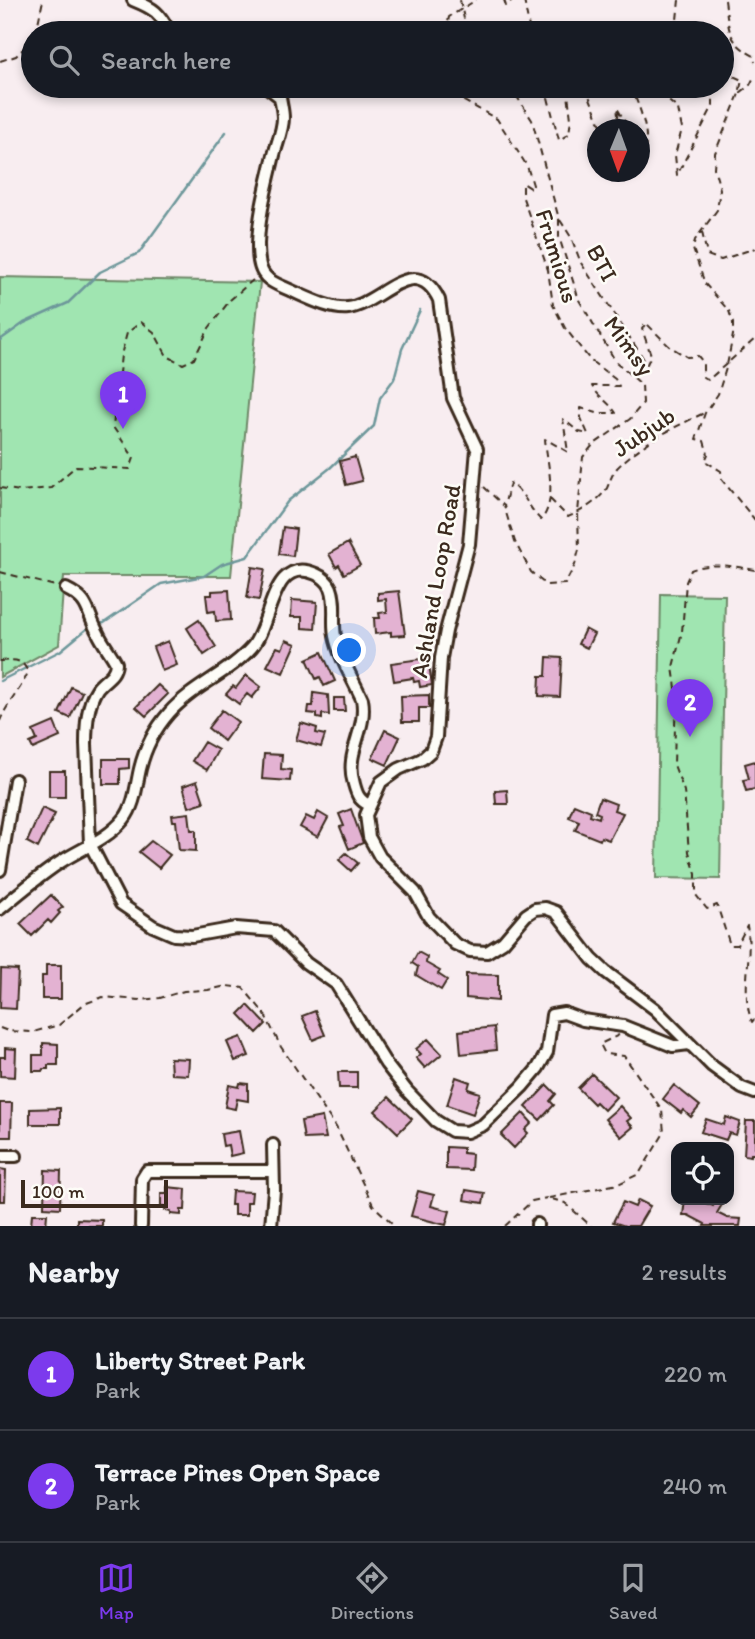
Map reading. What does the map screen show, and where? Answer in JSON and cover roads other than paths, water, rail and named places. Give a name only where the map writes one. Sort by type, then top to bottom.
[{"type":"street","points":[[133,0],[152,7],[164,21]]},
{"type":"street","name":"Ashland Loop Road","points":[[280,98],[283,120],[260,211],[258,258],[262,272],[270,281],[295,292],[349,308],[374,299],[400,281],[411,279],[427,283],[434,290],[442,317],[453,398],[477,449],[469,544],[441,658],[436,737],[431,751],[381,782],[369,805]]},
{"type":"street","points":[[0,909],[58,863],[107,835],[125,817],[134,797],[146,750],[170,712],[252,648],[262,634],[280,583],[292,573],[301,571],[318,575],[327,581],[332,590],[337,644],[364,707],[361,727],[352,751],[350,772],[358,797],[369,805],[366,815],[367,829],[380,857],[415,892],[429,917],[455,944],[470,951],[487,952],[503,942],[526,915],[535,909],[545,908],[556,912],[592,960],[655,1009],[730,1081],[755,1093]]},
{"type":"street","points":[[66,589],[84,601],[90,610],[96,631],[116,663],[111,677],[98,688],[91,702],[86,729],[90,844],[121,904],[153,926],[174,935],[192,936],[236,928],[274,931],[306,963],[337,984],[359,1024],[393,1073],[436,1121],[452,1131],[467,1132],[484,1125],[522,1087],[547,1052],[552,1015],[564,1013],[583,1020],[633,1029],[673,1046],[689,1044]]},
{"type":"street","points":[[0,870],[15,780]]},
{"type":"street","points":[[271,1226],[274,1190],[273,1145]]},
{"type":"street","points":[[0,1156],[16,1156]]},
{"type":"street","points":[[141,1226],[142,1179],[147,1171],[273,1171]]},
{"type":"waterway","points":[[0,340],[24,323],[68,303],[100,272],[139,253],[226,132]]},
{"type":"waterway","points":[[99,624],[161,584],[204,576],[222,564],[247,557],[288,501],[330,468],[374,426],[380,398],[394,379],[402,349],[420,310]]},
{"type":"waterway","points":[[0,681],[60,651],[89,627]]},
{"type":"place","name":"Liberty Street Park","points":[[123,429]]},
{"type":"place","name":"Terrace Pines Open Space","points":[[690,737]]}]
